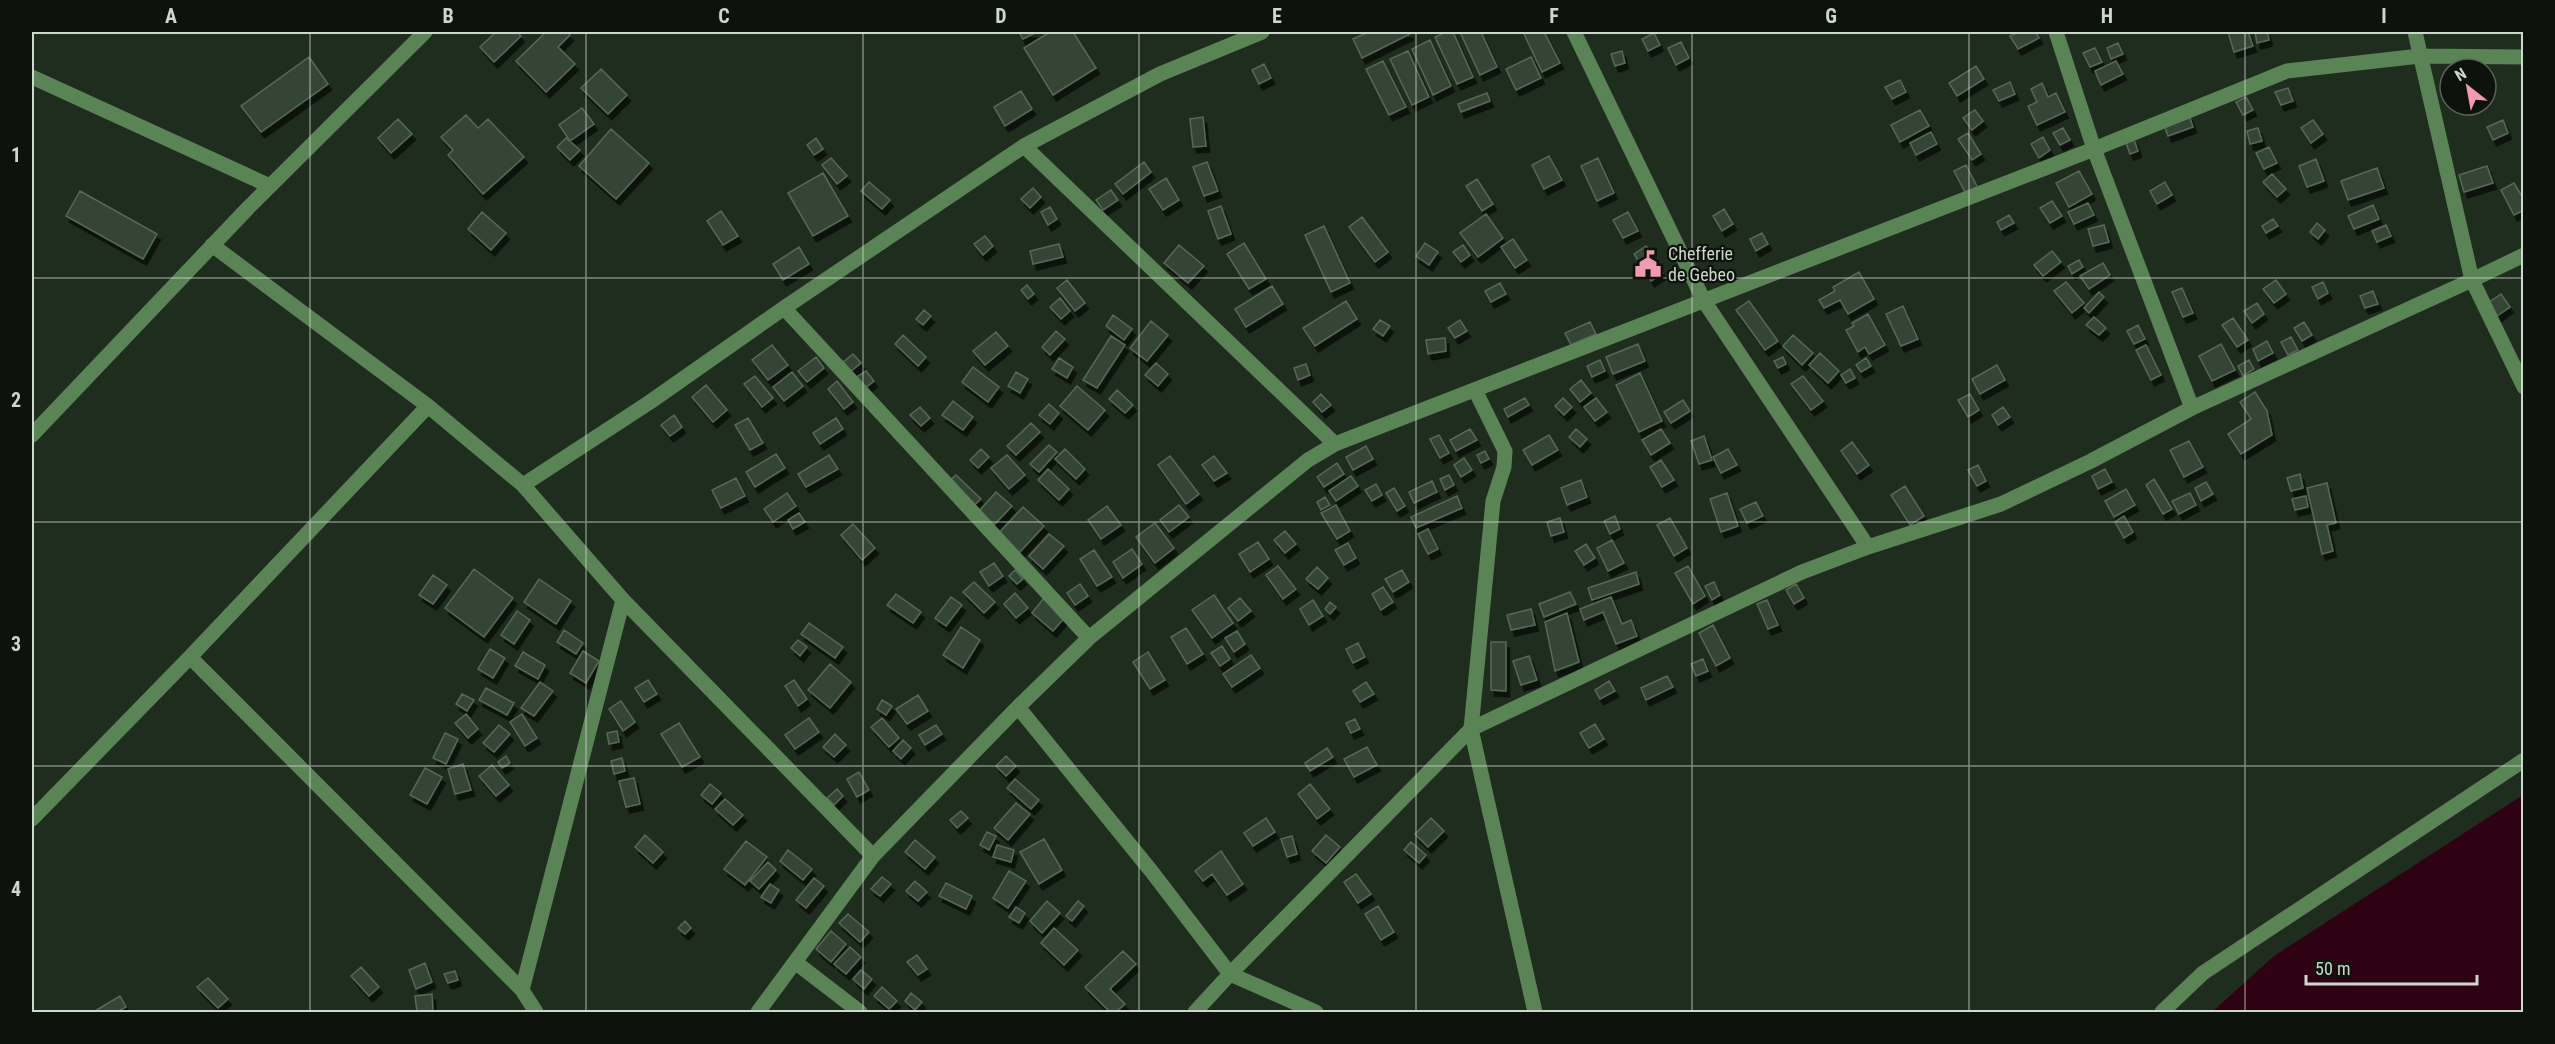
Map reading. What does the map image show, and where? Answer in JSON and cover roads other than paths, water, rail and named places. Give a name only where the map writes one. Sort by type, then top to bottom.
[{"type":"street","points":[[32,435],[212,245],[425,32]]},
{"type":"street","points":[[523,485],[650,402],[784,308],[1024,146],[1160,74],[1262,32]]},
{"type":"street","points":[[1574,32],[1704,302],[1868,547]]},
{"type":"street","points":[[2056,32],[2094,149],[2192,408]]},
{"type":"street","points":[[2415,32],[2472,280],[2523,387]]},
{"type":"street","points":[[758,1012],[873,856],[1018,706],[1089,638],[1308,460],[1335,444],[2094,149],[2287,70],[2420,56],[2523,57]]},
{"type":"street","points":[[32,77],[270,186]]},
{"type":"street","points":[[1024,146],[1335,444]]},
{"type":"street","points":[[212,245],[428,406],[523,485],[623,600],[873,856]]},
{"type":"street","points":[[1195,1012],[1471,729],[1802,572],[1868,547],[2001,504],[2091,461],[2192,408],[2523,255]]},
{"type":"street","points":[[784,308],[1089,638]]},
{"type":"street","points":[[1475,390],[1505,451],[1504,468],[1493,501],[1471,729],[1535,1012]]},
{"type":"street","points":[[32,819],[190,657],[428,406]]},
{"type":"street","points":[[522,990],[623,600]]},
{"type":"street","points":[[190,657],[522,990],[536,1012]]},
{"type":"street","points":[[1018,706],[1152,872],[1230,974],[1316,1012]]},
{"type":"street","points":[[2162,1012],[2203,973],[2523,760]]},
{"type":"street","points":[[795,962],[860,1012]]},
{"type":"place","name":"Chefferie de Gebeo","points":[[1648,264]]}]
